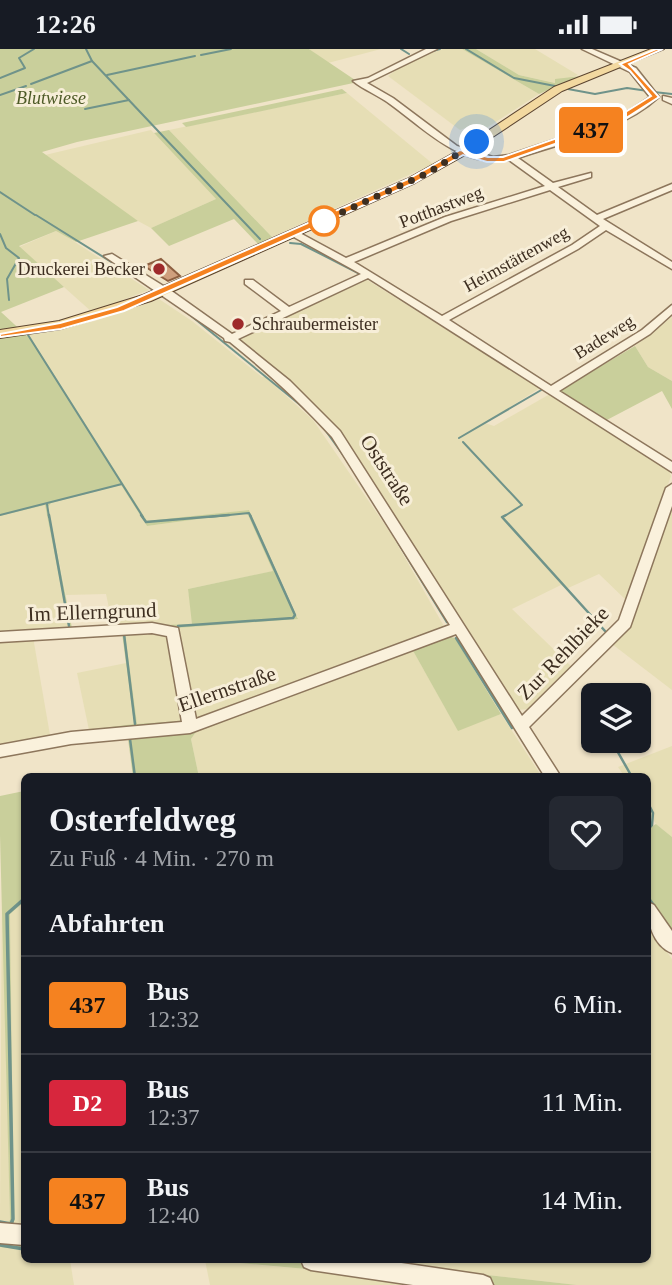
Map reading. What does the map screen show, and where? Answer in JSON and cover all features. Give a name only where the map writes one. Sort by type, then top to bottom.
[{"type":"main road","points":[[0,334],[83,320],[121,309],[295,234],[411,181],[463,152],[558,89],[659,49]]},
{"type":"street","points":[[433,49],[414,55],[385,75],[359,82],[463,152],[487,160],[511,157],[620,119],[654,94]]},
{"type":"street","points":[[586,49],[624,64],[654,94],[670,99]]},
{"type":"street","points":[[511,157],[601,223],[672,266]]},
{"type":"street","name":"Potthastweg","points":[[345,262],[448,219],[588,175]]},
{"type":"street","name":"Heimstättenweg","points":[[442,320],[575,247],[601,223],[672,187]]},
{"type":"street","points":[[295,234],[369,274],[672,468]]},
{"type":"street","name":"Oststraße","points":[[109,256],[165,290],[229,339],[301,398],[336,435],[550,773]]},
{"type":"street","points":[[229,339],[369,274]]},
{"type":"street","points":[[248,282],[288,311]]},
{"type":"street","name":"Badeweg","points":[[552,390],[646,332],[672,308]]},
{"type":"street","name":"Zur Rehlbieke","points":[[520,727],[625,623],[672,488]]},
{"type":"street","name":"Im Ellerngrund","points":[[0,637],[152,628],[173,632],[190,727]]},
{"type":"street","name":"Ellernstraße","points":[[0,751],[71,738],[190,727],[458,628]]},
{"type":"street","points":[[651,914],[672,945]]},
{"type":"street","points":[[0,1233],[21,1235]]},
{"type":"street","points":[[332,1263],[483,1285]]},
{"type":"shaded area","points":[[309,49],[381,49],[328,63]]},
{"type":"shaded area","points":[[443,49],[462,49],[539,94],[480,132],[468,127],[460,130],[388,76],[410,60]]},
{"type":"shaded area","points":[[476,49],[535,49],[578,75],[556,83],[519,75]]},
{"type":"shaded area","points":[[347,93],[433,164],[272,237],[169,130]]},
{"type":"shaded area","points":[[151,130],[216,199],[151,228],[127,215],[45,155]]},
{"type":"shaded area","points":[[56,231],[149,290],[92,312],[19,247]]},
{"type":"shaded area","points":[[364,278],[540,388],[485,423],[494,426],[550,394],[669,471],[671,476],[627,601],[599,574],[566,589],[561,585],[512,609],[573,668],[531,709],[514,710],[341,433],[280,374],[237,339]]},
{"type":"shaded area","points":[[159,299],[265,377],[313,420],[392,535],[445,628],[199,719],[193,715],[177,628],[298,618],[249,510],[147,522],[29,335],[95,321]]},
{"type":"shaded area","points":[[672,317],[672,381],[648,367],[635,346]]},
{"type":"shaded area","points":[[121,485],[147,526],[243,513],[248,515],[274,571],[188,589],[193,624],[113,627],[106,594],[66,595],[48,507],[51,503]]},
{"type":"shaded area","points":[[45,505],[69,628],[0,634],[0,516]]},
{"type":"shaded area","points":[[672,506],[672,690],[612,644],[635,616]]},
{"type":"shaded area","points":[[164,632],[170,636],[184,716],[179,721],[137,725],[125,633]]},
{"type":"shaded area","points":[[33,637],[50,735],[0,745],[0,640]]},
{"type":"shaded area","points":[[412,649],[458,730],[501,714],[539,773],[198,773],[191,739],[196,732]]},
{"type":"shaded area","points":[[126,663],[134,725],[89,730],[77,673]]},
{"type":"shaded area","points":[[672,746],[672,837],[656,824],[651,816],[651,773],[622,773],[618,767]]},
{"type":"shaded area","points":[[2,869],[10,1220],[7,1223],[0,1221]]},
{"type":"shaded area","points":[[21,905],[21,1225],[14,1224],[10,914]]},
{"type":"shaded area","points":[[651,929],[672,959],[672,1285],[577,1285],[442,1270],[406,1263],[651,1263]]},
{"type":"shaded area","points":[[0,1247],[21,1250],[21,1263],[70,1263],[74,1285],[0,1285]]},
{"type":"shaded area","points":[[206,1263],[238,1263],[339,1272],[422,1285],[210,1285]]},
{"type":"green space","name":"Blutwiese","points":[[0,49],[309,49],[358,82],[77,142],[42,152],[138,221],[76,242],[56,231],[19,246],[64,287],[1,312],[29,335],[147,521],[249,510],[298,619],[177,628],[193,715],[199,719],[330,681],[196,732],[191,739],[198,773],[132,773],[128,739],[75,743],[0,757],[0,745],[49,735],[134,724],[122,633],[69,628],[45,505],[0,516]],"holes":[[[121,485],[147,526],[243,513],[248,515],[273,571],[188,589],[192,624],[72,628],[48,507],[51,503]],[[164,632],[170,636],[184,716],[179,721],[137,724],[125,633]]]},
{"type":"green space","points":[[462,49],[476,49],[519,75],[555,83],[555,79],[581,76],[539,94]]},
{"type":"green space","points":[[342,89],[347,93],[186,127],[182,123]]},
{"type":"green space","points":[[169,130],[272,237],[258,244],[234,219],[169,246],[151,228],[216,199],[154,133]]},
{"type":"green space","points":[[635,346],[648,367],[672,381],[672,409],[662,391],[603,422],[559,391]]},
{"type":"green space","points":[[448,636],[455,638],[501,714],[458,731],[412,649]]},
{"type":"green space","points":[[21,792],[21,905],[10,914],[14,1224],[21,1225],[21,1250],[0,1247],[0,1221],[7,1223],[10,1220],[0,796]]},
{"type":"green space","points":[[656,824],[672,837],[672,938],[651,907],[651,827]]},
{"type":"green space","points":[[240,1263],[406,1263],[442,1270],[577,1285],[422,1285],[339,1272]]},
{"type":"building","name":"Druckerei Becker","points":[[161,259],[180,276],[168,281],[144,266]]},
{"type":"waterway","points":[[0,78],[25,68],[19,58],[34,49]]},
{"type":"waterway","points":[[86,49],[92,61]]},
{"type":"waterway","points":[[201,55],[231,49]]},
{"type":"waterway","points":[[401,49],[409,54]]},
{"type":"waterway","points":[[429,52],[440,49]]},
{"type":"waterway","points":[[466,49],[514,78],[555,86]]},
{"type":"waterway","points":[[107,75],[195,56]]},
{"type":"waterway","points":[[31,84],[92,61]]},
{"type":"waterway","points":[[92,61],[129,100]]},
{"type":"waterway","points":[[0,95],[26,86]]},
{"type":"waterway","points":[[568,89],[595,94],[627,88],[648,91]]},
{"type":"waterway","points":[[654,92],[672,94]]},
{"type":"waterway","points":[[85,109],[129,100]]},
{"type":"waterway","points":[[129,100],[260,239]]},
{"type":"waterway","points":[[0,192],[35,215]]},
{"type":"waterway","points":[[36,215],[129,273]]},
{"type":"waterway","points":[[0,234],[6,248],[19,258],[7,279],[9,300]]},
{"type":"waterway","points":[[290,243],[301,244],[360,274]]},
{"type":"waterway","points":[[184,310],[304,408]]},
{"type":"waterway","points":[[28,335],[143,517]]},
{"type":"waterway","points":[[459,438],[543,389]]},
{"type":"waterway","points":[[323,427],[346,459]]},
{"type":"waterway","points":[[463,442],[522,505],[503,517]]},
{"type":"waterway","points":[[0,515],[122,484]]},
{"type":"waterway","points":[[47,504],[49,517]]},
{"type":"waterway","points":[[49,515],[69,626]]},
{"type":"waterway","points":[[141,515],[146,522],[229,515]]},
{"type":"waterway","points":[[209,517],[229,515]]},
{"type":"waterway","points":[[229,515],[250,515]]},
{"type":"waterway","points":[[178,626],[293,618],[295,615],[250,515]]},
{"type":"waterway","points":[[506,515],[502,517],[605,631]]},
{"type":"waterway","points":[[398,542],[447,622]]},
{"type":"waterway","points":[[124,634],[135,724]]},
{"type":"waterway","points":[[456,638],[512,728]]},
{"type":"waterway","points":[[130,739],[134,773]]},
{"type":"waterway","points":[[618,753],[630,773]]},
{"type":"waterway","points":[[651,809],[651,826]]},
{"type":"waterway","points":[[0,1222],[11,1224],[13,1219],[7,914],[21,902]]},
{"type":"waterway","points":[[651,902],[654,906]]},
{"type":"waterway","points":[[0,1245],[21,1248]]},
{"type":"bus line","name":"437","points":[[0,334],[61,325],[121,309],[411,181],[463,152],[481,159],[504,159],[620,119],[649,104],[656,97],[633,70],[624,64],[659,49]]},
{"type":"place","name":"Druckerei Becker","points":[[159,269]]},
{"type":"place","name":"Schraubermeister","points":[[238,324]]},
{"type":"route","points":[[324,221],[316,224],[428,173],[477,142]]}]
